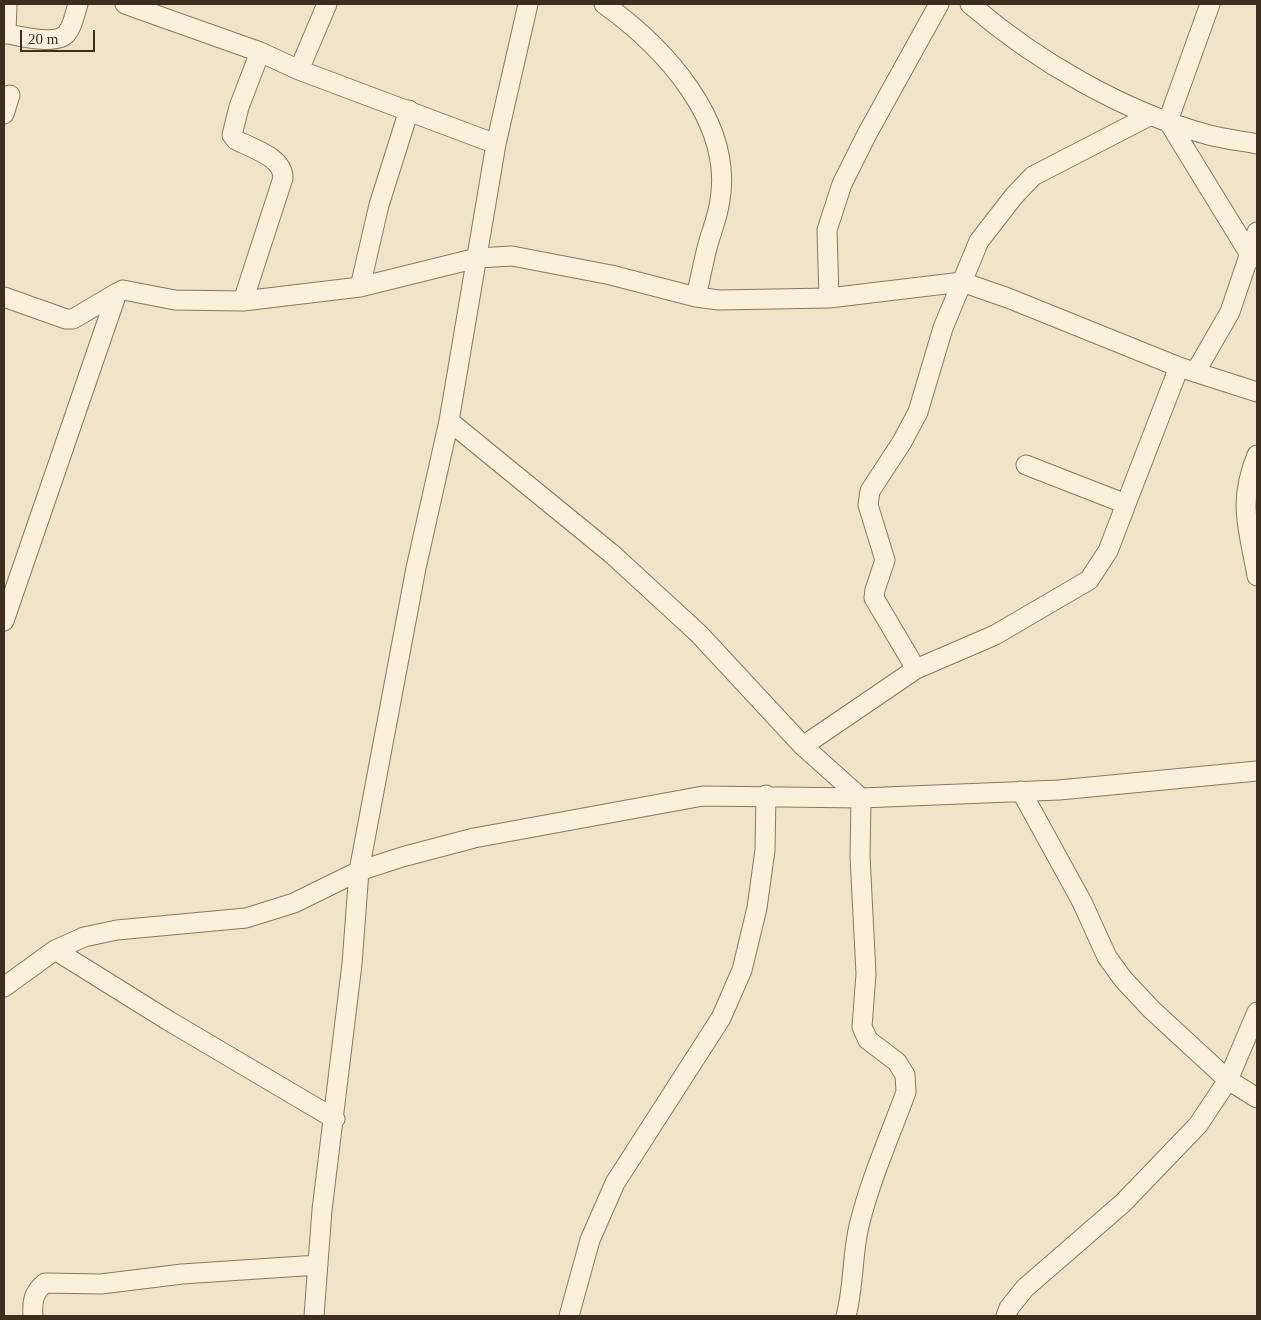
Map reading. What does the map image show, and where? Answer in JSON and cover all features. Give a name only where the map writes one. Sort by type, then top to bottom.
[{"type":"street","points":[[7,4],[5,33],[51,40],[62,38],[69,32],[78,4]]},
{"type":"street","points":[[125,4],[260,52],[299,70],[496,144]]},
{"type":"street","points":[[299,70],[327,4]]},
{"type":"street","points":[[314,1316],[322,1210],[335,1119],[352,964],[359,871],[416,568],[449,421],[496,144],[528,4]]},
{"type":"street","points":[[604,4],[623,18],[692,90],[713,129],[722,162],[720,200],[696,297]]},
{"type":"street","points":[[829,298],[827,230],[842,184],[867,134],[939,4]]},
{"type":"street","points":[[970,4],[991,22],[1075,78],[1159,118],[1209,135],[1257,144]]},
{"type":"street","points":[[916,670],[874,598],[874,590],[885,560],[868,505],[870,491],[877,477],[902,442],[918,412],[943,328],[979,240],[1014,196],[1033,176],[1159,118],[1210,4]]},
{"type":"street","points":[[243,301],[283,178],[283,169],[278,162],[236,140],[232,135],[239,107],[260,52]]},
{"type":"street","points":[[4,114],[10,95]]},
{"type":"street","points":[[360,287],[379,205],[409,110]]},
{"type":"street","points":[[1159,118],[1253,256]]},
{"type":"street","points":[[802,746],[916,670],[995,635],[1090,580],[1108,551],[1126,504],[1188,369],[1230,312],[1253,256],[1257,232]]},
{"type":"street","points":[[4,297],[73,320],[123,290],[175,300],[243,301],[360,287],[477,258],[512,256],[542,261],[696,297],[719,300],[829,298],[962,282],[1008,298],[1188,369],[1257,392]]},
{"type":"street","points":[[4,621],[117,293]]},
{"type":"street","points":[[449,421],[612,554],[699,634],[802,746],[860,798],[860,856],[866,974],[862,1027],[872,1044],[897,1062],[905,1075],[906,1092],[870,1190],[859,1227],[850,1301],[846,1316]]},
{"type":"street","points":[[1257,455],[1247,478],[1245,503],[1257,576]]},
{"type":"street","points":[[1026,465],[1126,504]]},
{"type":"street","points":[[4,987],[55,950],[84,937],[117,930],[246,918],[294,903],[359,871],[402,857],[474,838],[693,798],[766,795],[860,798],[1021,791],[1257,771]]},
{"type":"street","points":[[1021,791],[1082,902],[1107,957],[1123,979],[1151,1010],[1228,1080],[1257,1098]]},
{"type":"street","points":[[569,1316],[590,1240],[615,1183],[721,1018],[742,970],[757,908],[765,850],[766,795]]},
{"type":"street","points":[[55,950],[169,1021],[335,1119]]},
{"type":"street","points":[[1006,1316],[1009,1308],[1025,1288],[1123,1203],[1198,1125],[1228,1080],[1257,1012]]},
{"type":"street","points":[[32,1316],[32,1301],[37,1290],[45,1283],[101,1284],[182,1274],[318,1265]]}]
